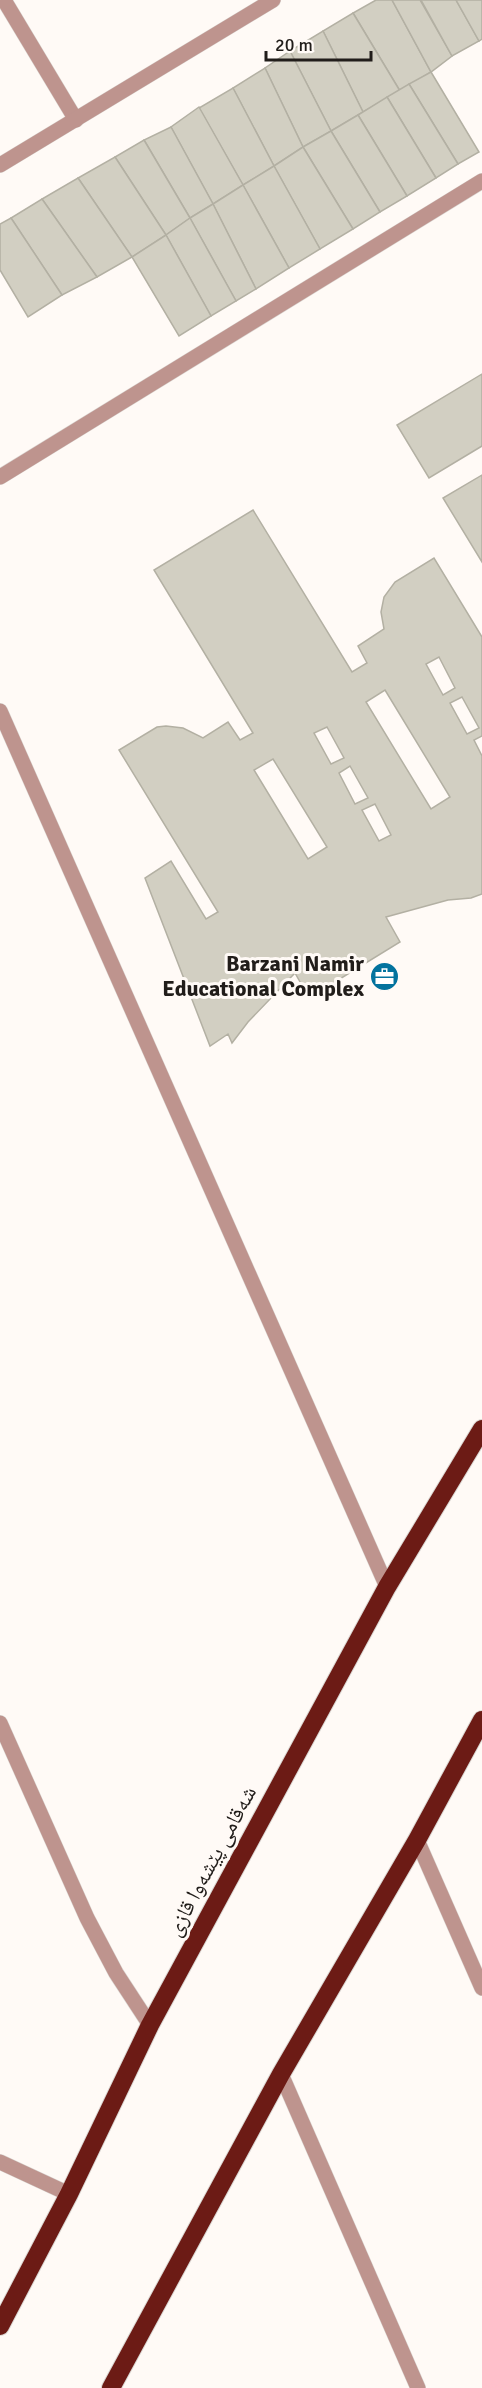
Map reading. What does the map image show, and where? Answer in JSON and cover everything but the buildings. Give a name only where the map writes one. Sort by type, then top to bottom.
[{"type":"highway","name":"شەقامی پێشەوا قازی","points":[[0,2326],[69,2194],[150,2025],[387,1587],[482,1429]]},
{"type":"highway","points":[[111,2388],[281,2074],[417,1840],[482,1720]]},
{"type":"street","points":[[4,0],[76,120]]},
{"type":"street","points":[[0,165],[273,0]]},
{"type":"street","points":[[0,477],[482,182]]},
{"type":"street","points":[[0,711],[387,1587]]},
{"type":"street","points":[[0,1723],[87,1918],[116,1973],[150,2025]]},
{"type":"street","points":[[417,1840],[482,1988]]},
{"type":"street","points":[[281,2074],[418,2388]]},
{"type":"street","points":[[0,2162],[69,2194]]},
{"type":"place","name":"Barzani Namir Educational Complex","points":[[385,976]]}]
